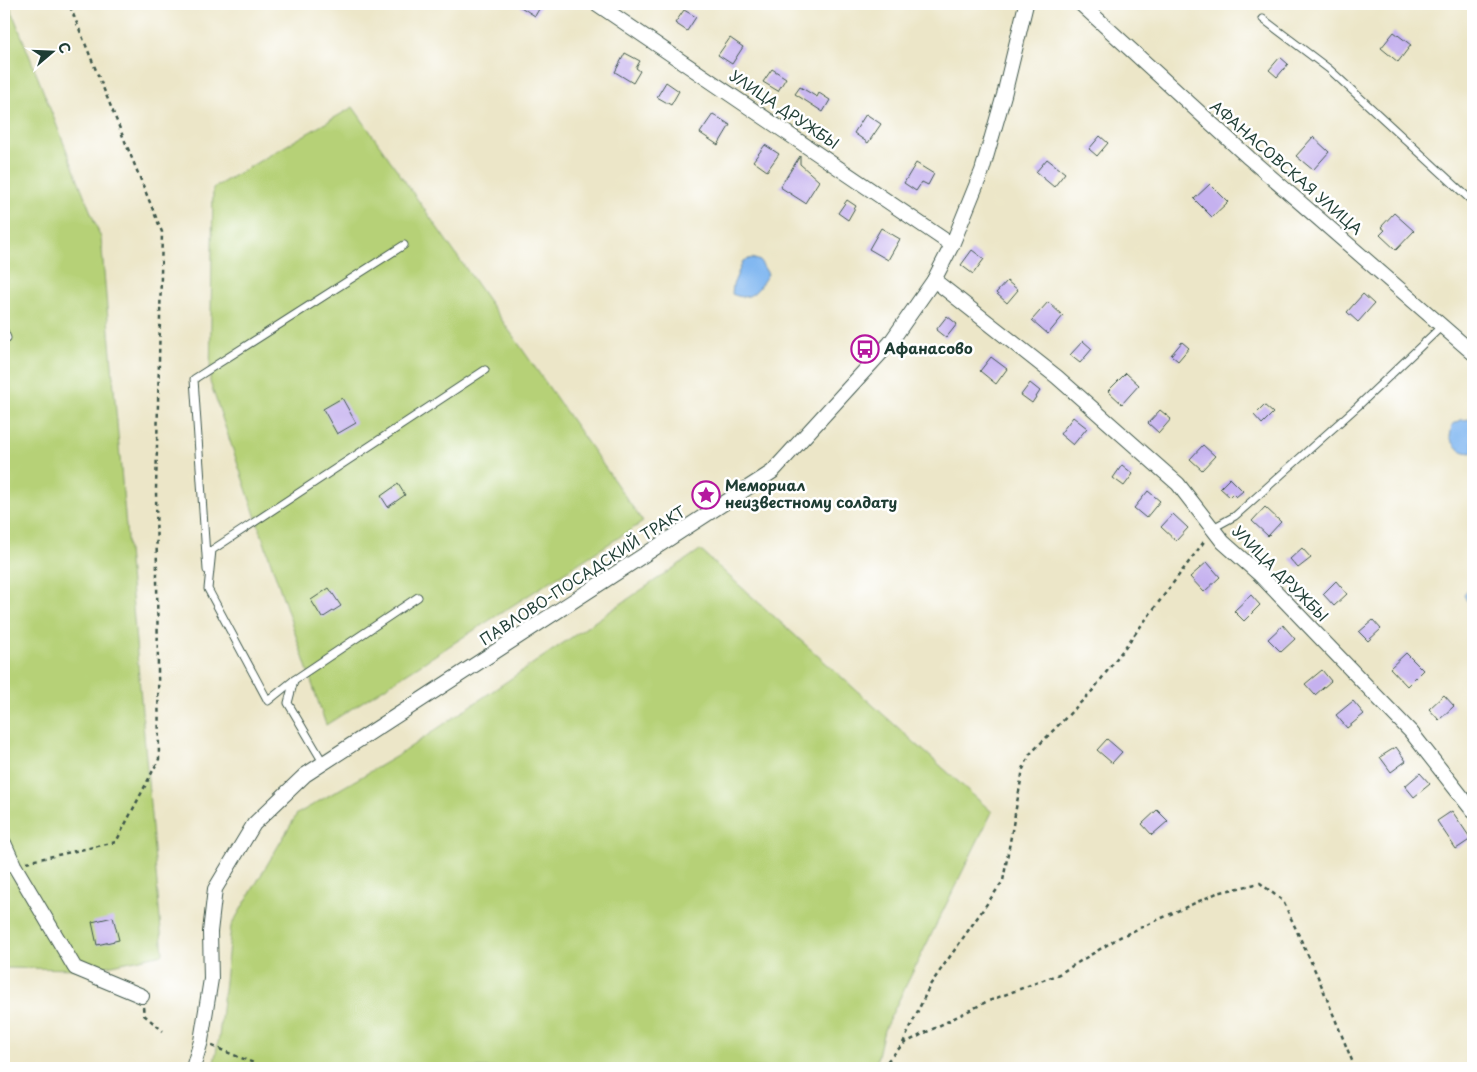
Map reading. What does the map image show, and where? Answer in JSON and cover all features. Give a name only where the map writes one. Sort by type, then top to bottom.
[{"type":"street","name":"УЛИЦА ДРУЖБЫ","points":[[597,4],[952,245]]},
{"type":"street","name":"ПАВЛОВО-ПОСАДСКИЙ ТРАКТ","points":[[193,1068],[201,1041],[212,980],[210,932],[215,888],[254,824],[305,776],[772,472],[890,343],[934,280],[952,245],[982,170],[1004,95],[1026,4]]},
{"type":"street","name":"АФАНАСОВСКАЯ УЛИЦА","points":[[1081,4],[1249,158],[1471,347]]},
{"type":"street","name":"УЛИЦА ДРУЖБЫ","points":[[934,280],[1057,376],[1171,477],[1188,494],[1223,542],[1259,574],[1411,732],[1473,811]]},
{"type":"street","points":[[4,843],[9,866],[75,968],[142,996]]},
{"type":"lane","points":[[1263,19],[1329,70],[1473,202]]},
{"type":"lane","points":[[404,245],[194,379],[208,589],[268,700],[294,680],[418,597]]},
{"type":"lane","points":[[1213,528],[1235,516],[1358,406],[1443,325]]},
{"type":"lane","points":[[4,331],[7,338]]},
{"type":"lane","points":[[208,589],[212,550],[485,370]]},
{"type":"lane","points":[[294,680],[288,703],[324,764]]},
{"type":"path","points":[[9,866],[116,842],[159,759],[156,489],[162,232],[69,4]]},
{"type":"path","points":[[883,1068],[884,1064],[903,1044],[930,985],[1003,881],[1023,769],[1030,754],[1093,690],[1213,528]]},
{"type":"path","points":[[903,1044],[986,1002],[1058,974],[1137,929],[1217,893],[1260,883],[1283,901],[1318,977],[1355,1068]]},
{"type":"path","points":[[142,996],[144,1015],[162,1031]]},
{"type":"path","points":[[201,1041],[266,1068]]},
{"type":"green space","points":[[4,4],[9,4],[101,238],[163,954],[94,969],[4,968]]},
{"type":"green space","points":[[353,107],[643,522],[326,725],[210,382],[213,188]]},
{"type":"green space","points":[[700,550],[992,812],[884,1030],[875,1068],[213,1068],[219,1037],[231,926],[297,814],[397,756]]},
{"type":"water","points":[[752,258],[760,261],[768,274],[750,296],[745,297],[732,294],[733,285],[743,261]]},
{"type":"water","points":[[1471,419],[1473,421],[1473,451],[1471,453],[1458,448],[1450,437],[1452,425],[1461,420]]},
{"type":"water","points":[[1472,586],[1473,602],[1467,601],[1464,595]]},
{"type":"building","points":[[516,4],[542,4],[535,16]]},
{"type":"building","points":[[684,10],[696,17],[687,31],[675,23]]},
{"type":"building","points":[[1394,32],[1411,45],[1398,62],[1381,48]]},
{"type":"building","points":[[730,38],[743,47],[732,64],[718,55]]},
{"type":"building","points":[[625,53],[640,61],[636,68],[640,71],[633,83],[615,72]]},
{"type":"building","points":[[1280,57],[1288,64],[1277,77],[1269,70]]},
{"type":"building","points":[[772,69],[786,78],[778,91],[763,82]]},
{"type":"building","points":[[666,82],[679,91],[671,105],[657,97]]},
{"type":"building","points":[[800,87],[817,97],[819,93],[830,100],[823,112],[795,94]]},
{"type":"building","points":[[713,114],[730,125],[718,145],[700,133]]},
{"type":"building","points":[[866,114],[881,124],[868,143],[854,133]]},
{"type":"building","points":[[1100,136],[1108,143],[1097,156],[1089,149]]},
{"type":"building","points":[[1313,137],[1329,152],[1313,170],[1296,156]]},
{"type":"building","points":[[765,145],[779,154],[767,171],[753,161]]},
{"type":"building","points":[[800,156],[800,164],[819,181],[805,203],[780,187]]},
{"type":"building","points":[[1047,159],[1065,173],[1054,187],[1036,172]]},
{"type":"building","points":[[916,163],[934,174],[928,185],[922,182],[916,191],[904,183]]},
{"type":"building","points":[[1210,184],[1228,202],[1212,217],[1194,199]]},
{"type":"building","points":[[847,200],[856,206],[848,220],[838,213]]},
{"type":"building","points":[[1394,213],[1414,231],[1396,250],[1380,235],[1385,230],[1381,227]]},
{"type":"building","points":[[881,228],[900,239],[888,260],[869,249]]},
{"type":"building","points":[[972,250],[984,259],[973,274],[961,265]]},
{"type":"building","points":[[1007,281],[1018,290],[1007,303],[996,293]]},
{"type":"building","points":[[1363,294],[1374,304],[1358,322],[1347,312]]},
{"type":"building","points":[[1048,302],[1063,316],[1048,334],[1032,320]]},
{"type":"building","points":[[947,316],[957,324],[946,338],[936,330]]},
{"type":"building","points":[[1083,341],[1092,349],[1080,363],[1070,355]]},
{"type":"building","points":[[1182,342],[1189,348],[1178,361],[1171,355]]},
{"type":"building","points":[[991,357],[1007,369],[996,384],[980,371]]},
{"type":"building","points":[[1126,373],[1139,385],[1122,404],[1108,391]]},
{"type":"building","points":[[1030,383],[1040,391],[1032,403],[1021,395]]},
{"type":"building","points":[[342,398],[356,423],[337,434],[323,409]]},
{"type":"building","points":[[1264,405],[1273,413],[1262,424],[1254,415]]},
{"type":"building","points":[[1160,410],[1171,419],[1159,433],[1148,423]]},
{"type":"building","points":[[1073,417],[1087,428],[1073,445],[1060,434]]},
{"type":"building","points":[[1203,445],[1215,456],[1202,470],[1190,459]]},
{"type":"building","points":[[1122,465],[1133,474],[1124,486],[1113,478]]},
{"type":"building","points":[[1230,478],[1243,491],[1236,497],[1233,494],[1230,497],[1220,488]]},
{"type":"building","points":[[398,484],[405,495],[388,507],[381,496]]},
{"type":"building","points":[[1148,491],[1160,501],[1146,518],[1134,508]]},
{"type":"building","points":[[1265,507],[1281,522],[1268,536],[1252,521]]},
{"type":"building","points":[[1173,514],[1188,528],[1176,541],[1161,527]]},
{"type":"building","points":[[1302,548],[1311,558],[1298,568],[1290,559]]},
{"type":"building","points":[[1207,562],[1220,577],[1204,592],[1190,577]]},
{"type":"building","points":[[1336,581],[1347,594],[1334,606],[1323,594]]},
{"type":"building","points":[[329,588],[341,606],[322,618],[311,600]]},
{"type":"building","points":[[1251,595],[1260,605],[1244,621],[1234,611]]},
{"type":"building","points":[[1373,620],[1381,629],[1368,641],[1359,632]]},
{"type":"building","points":[[1283,625],[1295,639],[1281,652],[1268,639]]},
{"type":"building","points":[[1406,653],[1423,670],[1407,686],[1390,668]]},
{"type":"building","points":[[1322,670],[1331,681],[1315,695],[1305,684]]},
{"type":"building","points":[[1444,695],[1454,706],[1439,720],[1429,709]]},
{"type":"building","points":[[1353,701],[1364,714],[1347,728],[1336,715]]},
{"type":"building","points":[[1107,739],[1122,752],[1112,763],[1097,750]]},
{"type":"building","points":[[1396,747],[1406,761],[1391,772],[1380,757]]},
{"type":"building","points":[[1420,773],[1430,784],[1414,797],[1405,786]]},
{"type":"building","points":[[1157,810],[1168,821],[1152,835],[1142,824]]},
{"type":"building","points":[[1452,811],[1471,839],[1456,849],[1437,821]]},
{"type":"building","points":[[113,917],[119,940],[97,945],[92,922]]},
{"type":"place","name":"Афанасово","points":[[865,349]]},
{"type":"place","name":"Мемориал неизвестному солдату","points":[[706,495]]}]
